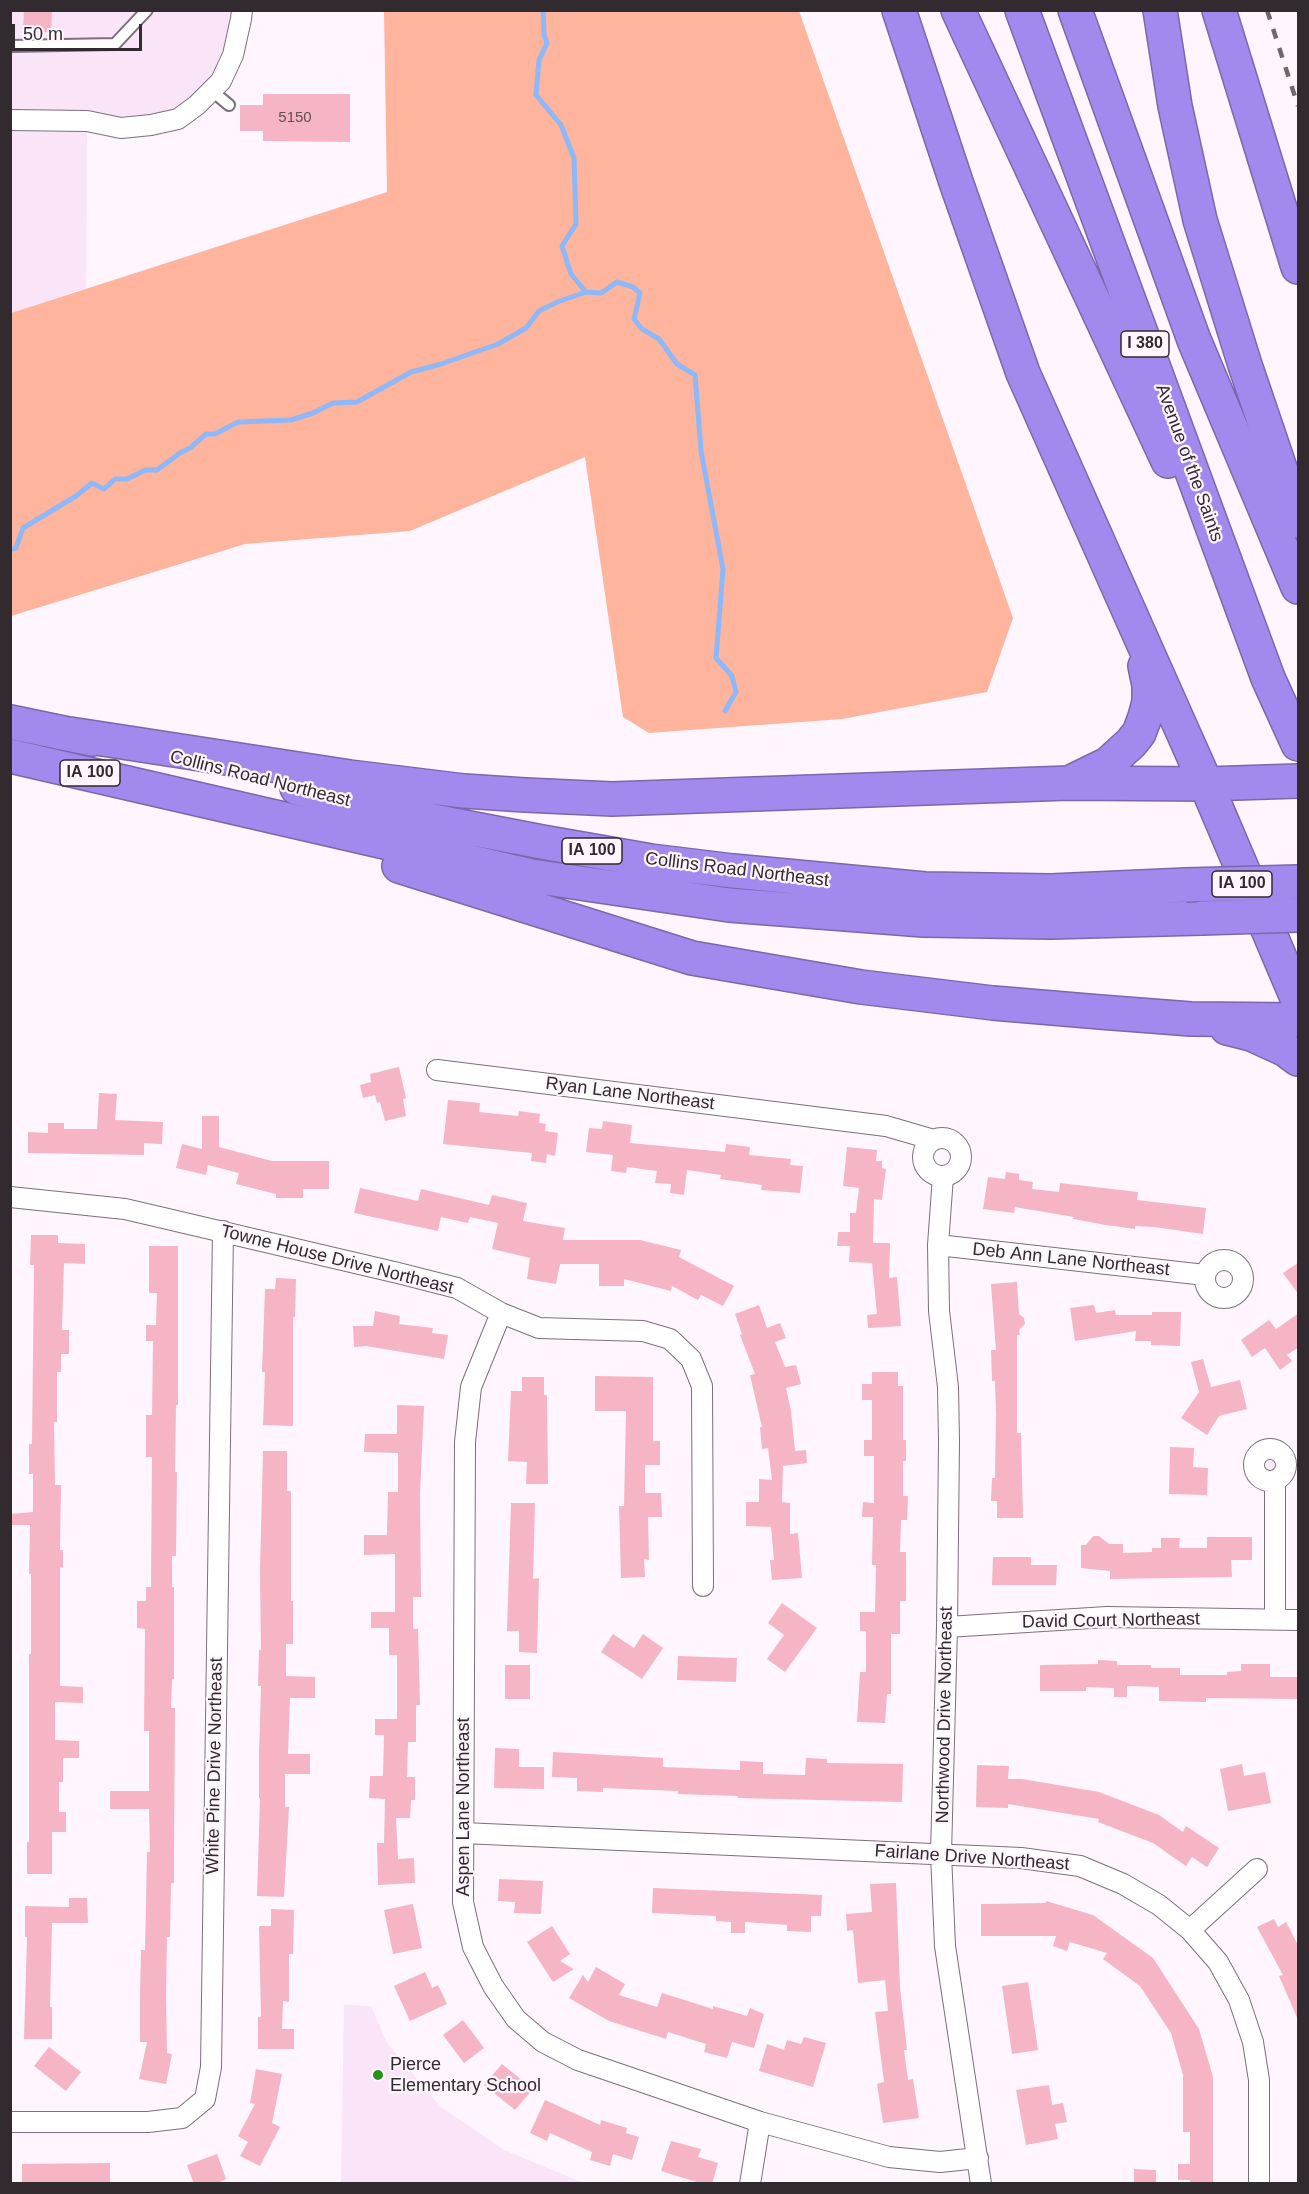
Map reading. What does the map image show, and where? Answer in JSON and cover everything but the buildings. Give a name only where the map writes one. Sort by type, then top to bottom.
[{"type":"highway","points":[[899,10],[1023,373],[1206,784],[1299,1000]]},
{"type":"highway","points":[[958,10],[1268,678]]},
{"type":"highway","name":"Avenue of the Saints","points":[[1022,10],[1268,678],[1299,744]]},
{"type":"highway","name":"I 380","points":[[1075,10],[1194,340],[1299,587]]},
{"type":"highway","points":[[1160,10],[1175,106],[1200,220],[1245,365],[1299,521]]},
{"type":"highway","points":[[1219,10],[1299,267]]},
{"type":"highway","points":[[1069,783],[1108,764],[1131,743],[1146,717],[1149,685],[1127,610]]},
{"type":"highway","name":"Collins Road Northeast","points":[[10,722],[202,763],[433,821],[651,861],[825,881],[925,889],[1051,891],[1299,882]]},
{"type":"highway","points":[[70,734],[350,777],[464,791],[612,799],[1069,783],[1206,784],[1299,781]]},
{"type":"highway","name":"Collins Road Northeast","points":[[10,756],[532,876],[729,905],[923,920],[1051,922],[1299,915]]},
{"type":"highway","points":[[169,792],[692,958],[894,991],[993,1003],[1191,1019],[1299,1020]]},
{"type":"highway","points":[[1191,1019],[1251,1034],[1286,1050],[1299,1059]]},
{"type":"street","points":[[10,120],[87,121],[122,128],[178,119],[197,105],[220,81],[233,55],[242,20],[242,10]]},
{"type":"street","name":"Ryan Lane Northeast","points":[[437,1070],[886,1126],[934,1140]]},
{"type":"street","points":[[940,1138],[952,1141],[959,1150],[960,1161],[954,1172],[943,1176],[931,1173],[923,1162],[924,1149],[934,1140],[940,1138]]},
{"type":"street","name":"Northwood Drive Northeast","points":[[943,1176],[938,1245],[939,1311],[948,1387],[947,1627],[941,1854],[945,1946],[981,2184]]},
{"type":"street","name":"Towne House Drive Northeast","points":[[10,1197],[126,1209],[457,1288],[501,1313],[539,1328],[643,1331],[670,1339],[691,1359],[702,1386],[703,1586]]},
{"type":"street","name":"White Pine Drive Northeast","points":[[10,2122],[148,2122],[182,2118],[205,2099],[211,2067],[223,1232]]},
{"type":"street","name":"Deb Ann Lane Northeast","points":[[938,1245],[1205,1275]]},
{"type":"street","name":"Aspen Lane Northeast","points":[[501,1313],[471,1387],[465,1442],[463,1902],[473,1947],[493,1986],[516,2019],[543,2042],[578,2060],[760,2122],[889,2157],[940,2162],[978,2158]]},
{"type":"street","points":[[1275,1481],[1275,1619]]},
{"type":"street","name":"David Court Northeast","points":[[947,1627],[1107,1617],[1299,1620]]},
{"type":"street","name":"Fairlane Drive Northeast","points":[[463,1833],[1021,1858],[1080,1866],[1123,1884],[1150,1900],[1190,1930],[1218,1962],[1239,2000],[1253,2042],[1259,2080],[1259,2184]]},
{"type":"street","points":[[1190,1930],[1257,1869]]},
{"type":"street","points":[[750,2184],[760,2122]]},
{"type":"lane","points":[[134,10],[134,24]]},
{"type":"lane","points":[[10,46],[115,44],[147,10]]},
{"type":"lane","points":[[211,90],[229,105]]},
{"type":"shaded area","points":[[10,11],[242,11],[233,55],[178,119],[87,121],[86,288],[11,313]]},
{"type":"shaded area","points":[[384,11],[799,11],[1013,618],[987,692],[842,719],[649,733],[623,717],[585,457],[410,531],[245,544],[11,616],[11,313],[387,192]]},
{"type":"shaded area","name":"Pierce Elementary School","points":[[344,2005],[371,2006],[387,2043],[441,2107],[504,2150],[584,2183],[341,2183]]},
{"type":"waterway","points":[[543,10],[544,35],[547,43],[539,60],[536,95],[561,125],[574,158],[576,224],[562,246],[571,274],[586,292],[601,293],[617,282],[633,287],[640,293],[634,319],[642,329],[659,339],[677,364],[695,375],[701,451],[723,569],[716,658],[732,676],[736,692],[725,711]]},
{"type":"waterway","points":[[10,550],[16,548],[23,528],[76,496],[92,483],[104,489],[115,479],[127,479],[145,470],[157,470],[190,448],[206,434],[215,434],[238,422],[291,420],[333,403],[357,402],[411,372],[498,344],[526,328],[539,311],[586,292]]},
{"type":"railway","points":[[1267,10],[1298,106]]},
{"type":"place","name":"Pierce Elementary School","points":[[378,2075]]}]
